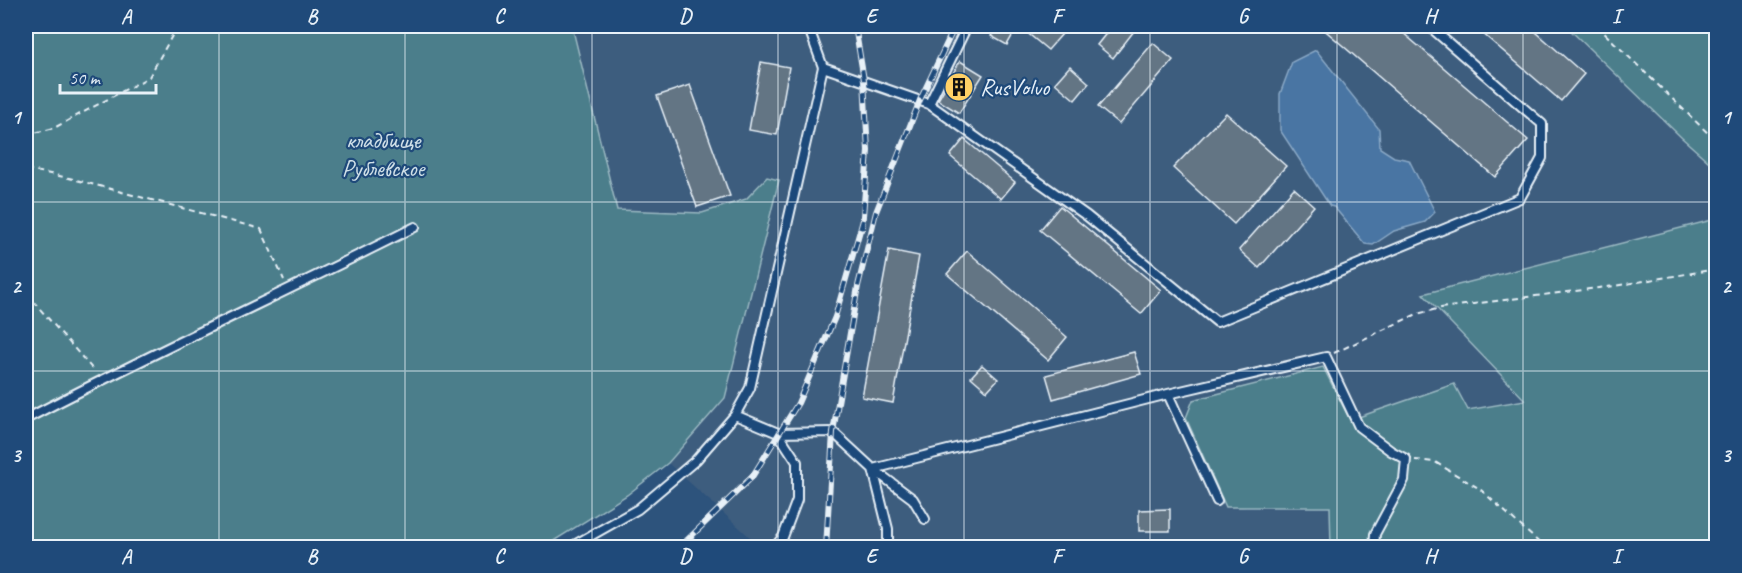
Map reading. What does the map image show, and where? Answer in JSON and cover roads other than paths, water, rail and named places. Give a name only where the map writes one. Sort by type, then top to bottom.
[{"type":"lane","points":[[569,548],[638,509],[696,460],[735,414],[750,388],[823,67],[808,26]]},
{"type":"lane","points":[[929,104],[967,26]]},
{"type":"lane","points":[[823,67],[929,104],[1087,216],[1216,322],[1520,198],[1542,158],[1542,124],[1429,26]]},
{"type":"lane","points":[[26,418],[415,226]]},
{"type":"lane","points":[[873,469],[1168,394],[1326,357],[1359,427],[1391,451],[1406,459],[1404,480],[1376,534],[1374,548]]},
{"type":"lane","points":[[1168,394],[1217,501]]},
{"type":"lane","points":[[735,414],[778,433],[833,432],[873,469],[913,499],[925,519]]},
{"type":"lane","points":[[774,548],[783,537],[797,500],[797,462],[778,433]]},
{"type":"lane","points":[[873,469],[888,529],[888,548]]},
{"type":"railway","points":[[855,26],[864,80],[868,151],[862,229]]},
{"type":"railway","points":[[826,548],[833,432],[858,286],[876,212],[920,100],[955,26]]},
{"type":"railway","points":[[679,548],[752,477],[798,403],[835,317],[863,220]]},
{"type":"place","name":"RusVolvo","points":[[959,87]]},
{"type":"park label","name":"кладбище Рублевское","points":[[383,154]]}]
